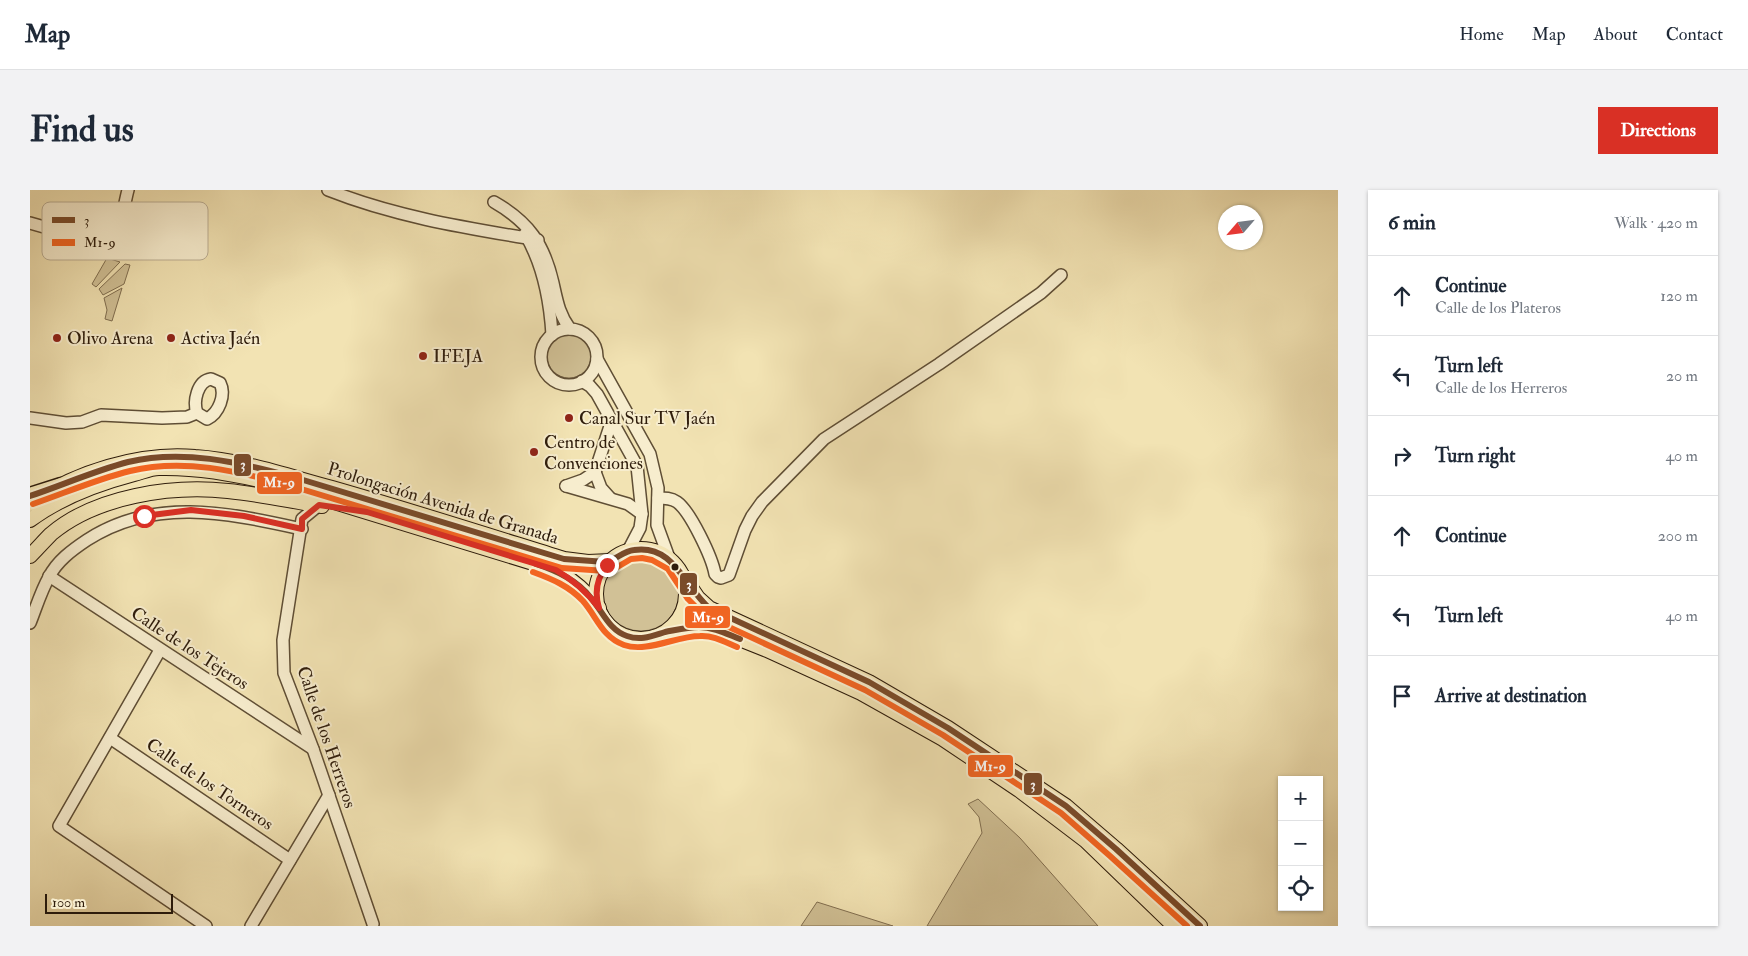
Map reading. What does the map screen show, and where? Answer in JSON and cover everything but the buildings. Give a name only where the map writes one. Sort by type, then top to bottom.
[{"type":"highway","points":[[30,496],[62,486]]},
{"type":"main road","name":"Prolongación Avenida de Granada","points":[[30,504],[85,475],[135,460],[194,456],[238,462],[413,512],[564,559],[588,562],[610,561]]},
{"type":"main road","name":"Prolongación Avenida de Granada","points":[[30,520],[48,508],[83,490],[157,468],[220,471],[268,482],[556,570],[572,579],[590,596],[599,608]]},
{"type":"main road","points":[[30,556],[52,534],[74,519],[98,507],[127,498],[177,489],[227,490],[367,512]]},
{"type":"main road","points":[[1174,926],[1086,841],[1056,816],[915,722],[861,693],[712,628],[694,628],[665,633],[646,639],[626,636],[609,625],[599,608],[596,593],[604,569],[610,561],[628,551],[636,549],[649,549],[669,558],[677,566],[698,598],[709,608],[869,682],[948,728],[1066,806],[1200,926]]},
{"type":"main road","points":[[665,633],[677,622],[684,608],[686,592],[683,576]]},
{"type":"street","points":[[328,190],[401,214],[533,239]]},
{"type":"street","points":[[516,237],[534,254]]},
{"type":"street","points":[[533,239],[534,254],[547,295],[552,335]]},
{"type":"street","points":[[533,239],[549,268],[560,314],[570,329]]},
{"type":"street","points":[[658,498],[670,499],[684,508],[705,547],[715,574],[725,578],[729,575],[752,516],[775,488],[824,439],[939,364],[1042,293],[1061,275]]},
{"type":"street","points":[[597,359],[592,372],[582,382],[563,384],[554,381],[547,374],[543,366],[542,351],[545,342],[552,335],[559,331],[570,329],[587,336],[595,346],[597,359],[650,454],[656,477],[658,498],[657,525],[669,558]]},
{"type":"street","points":[[582,382],[590,386],[597,394],[637,466],[642,514],[640,528],[628,551]]},
{"type":"street","points":[[30,418],[66,423],[82,422],[102,415],[162,418],[187,417],[197,413]]},
{"type":"street","points":[[612,420],[595,472],[583,480],[566,486],[628,504],[642,514]]},
{"type":"street","points":[[595,472],[601,488],[611,499]]},
{"type":"street","points":[[30,623],[49,576],[68,552],[104,529],[144,516],[191,510],[302,524],[319,505]]},
{"type":"street","name":"Calle de los Herreros","points":[[302,524],[283,640],[284,673],[329,794],[372,924]]},
{"type":"street","name":"Calle de los Tejeros","points":[[49,576],[313,749]]},
{"type":"street","points":[[160,650],[59,826],[206,926]]},
{"type":"street","name":"Calle de los Torneros","points":[[110,738],[290,860]]},
{"type":"street","points":[[251,926],[329,794]]},
{"type":"shaded area","points":[[106,260],[120,262],[96,287],[92,284]]},
{"type":"shaded area","points":[[125,264],[130,265],[124,284],[103,295],[99,289]]},
{"type":"shaded area","points":[[122,288],[112,321],[105,319],[107,310],[104,298]]},
{"type":"shaded area","points":[[569,334],[581,338],[587,344],[591,356],[587,368],[581,374],[569,378],[557,374],[551,368],[547,356],[551,344],[557,338]]},
{"type":"shaded area","points":[[641,555],[656,558],[668,566],[676,578],[679,593],[676,608],[668,620],[656,628],[641,631],[626,628],[614,620],[606,608],[603,593],[606,578],[614,566],[626,558]]},
{"type":"shaded area","points":[[978,799],[1020,838],[1098,926],[927,926],[982,833],[979,817],[968,804]]},
{"type":"shaded area","points":[[817,902],[893,926],[801,926]]},
{"type":"transit line","name":"3","points":[[30,496],[128,462],[148,458],[189,457],[230,462],[290,476],[564,559],[606,562],[634,550],[648,550],[659,553],[677,568],[709,608],[869,682],[948,728],[1066,806],[1200,926]]},
{"type":"transit line","name":"M1-9","points":[[33,504],[93,482],[130,471],[150,467],[190,466],[230,471],[288,485],[562,568],[606,571],[614,569],[631,559],[642,558],[652,560],[668,569],[688,599],[705,616],[865,690],[943,735],[1061,813],[1187,926]]},
{"type":"transit line","name":"3","points":[[536,564],[573,581],[591,598],[615,630],[627,636],[642,638],[665,632],[705,627],[740,639]]},
{"type":"transit line","name":"M1-9","points":[[533,572],[553,580],[572,591],[588,607],[605,632],[624,645],[633,647],[652,646],[691,637],[705,636],[719,639],[737,647]]},
{"type":"place","name":"Olivo Arena","points":[[57,338]]},
{"type":"place","name":"Activa Jaén","points":[[171,338]]},
{"type":"place","name":"IFEJA","points":[[423,356]]},
{"type":"place","name":"Canal Sur TV Jaén","points":[[569,418]]},
{"type":"place","name":"Centro de Convenciones","points":[[534,452]]},
{"type":"route","points":[[144,516],[191,510],[244,516],[302,529],[302,519],[319,505],[367,512],[556,570],[572,579],[590,596],[599,608],[596,593],[601,573],[607,565]]}]
